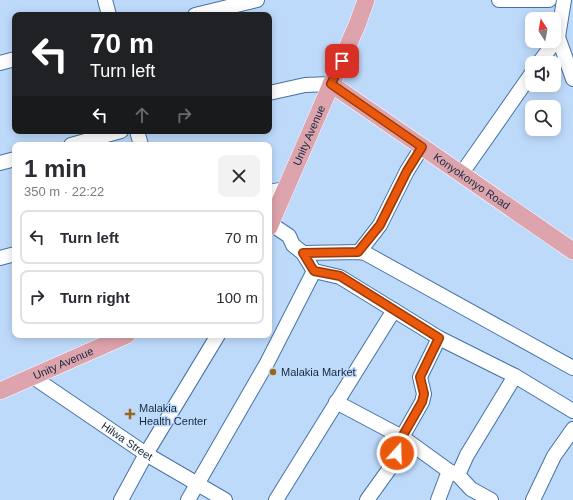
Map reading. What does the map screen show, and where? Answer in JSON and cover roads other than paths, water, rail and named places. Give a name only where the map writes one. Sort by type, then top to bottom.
[{"type":"main road","name":"Unity Avenue","points":[[272,215],[277,190],[331,84],[357,25],[366,0]]},
{"type":"main road","name":"Konyokonyo Road","points":[[331,84],[573,251]]},
{"type":"main road","name":"Unity Avenue","points":[[0,391],[120,338]]},
{"type":"street","points":[[105,0],[109,12]]},
{"type":"street","points":[[207,12],[257,0]]},
{"type":"street","points":[[499,0],[549,0]]},
{"type":"street","points":[[561,18],[564,0]]},
{"type":"street","points":[[561,45],[573,78]]},
{"type":"street","points":[[0,63],[12,61]]},
{"type":"street","points":[[462,173],[525,83]]},
{"type":"street","points":[[272,92],[305,85],[331,84]]},
{"type":"street","points":[[82,142],[110,134]]},
{"type":"street","points":[[358,252],[380,225],[407,171],[422,147]]},
{"type":"street","points":[[0,163],[12,160]]},
{"type":"street","points":[[272,226],[289,236],[293,245],[303,253],[314,271],[340,276],[439,338],[515,376],[573,410]]},
{"type":"street","points":[[303,253],[365,253],[573,368]]},
{"type":"street","points":[[0,258],[12,255]]},
{"type":"street","points":[[188,500],[267,363],[314,271]]},
{"type":"street","points":[[276,500],[394,310]]},
{"type":"street","points":[[121,500],[146,454],[216,338]]},
{"type":"street","points":[[367,500],[390,468],[402,437],[422,402],[424,394],[420,377],[439,338]]},
{"type":"street","points":[[438,500],[453,473],[467,455],[515,376]]},
{"type":"street","name":"Hilwa Street","points":[[33,377],[146,454],[196,485],[226,500]]},
{"type":"street","points":[[336,402],[402,437],[453,473],[471,488],[491,500]]},
{"type":"street","points":[[533,500],[554,456],[573,429]]},
{"type":"place","name":"Malakia Market","points":[[273,372]]},
{"type":"place","name":"Malakia Health Center","points":[[130,414]]}]
